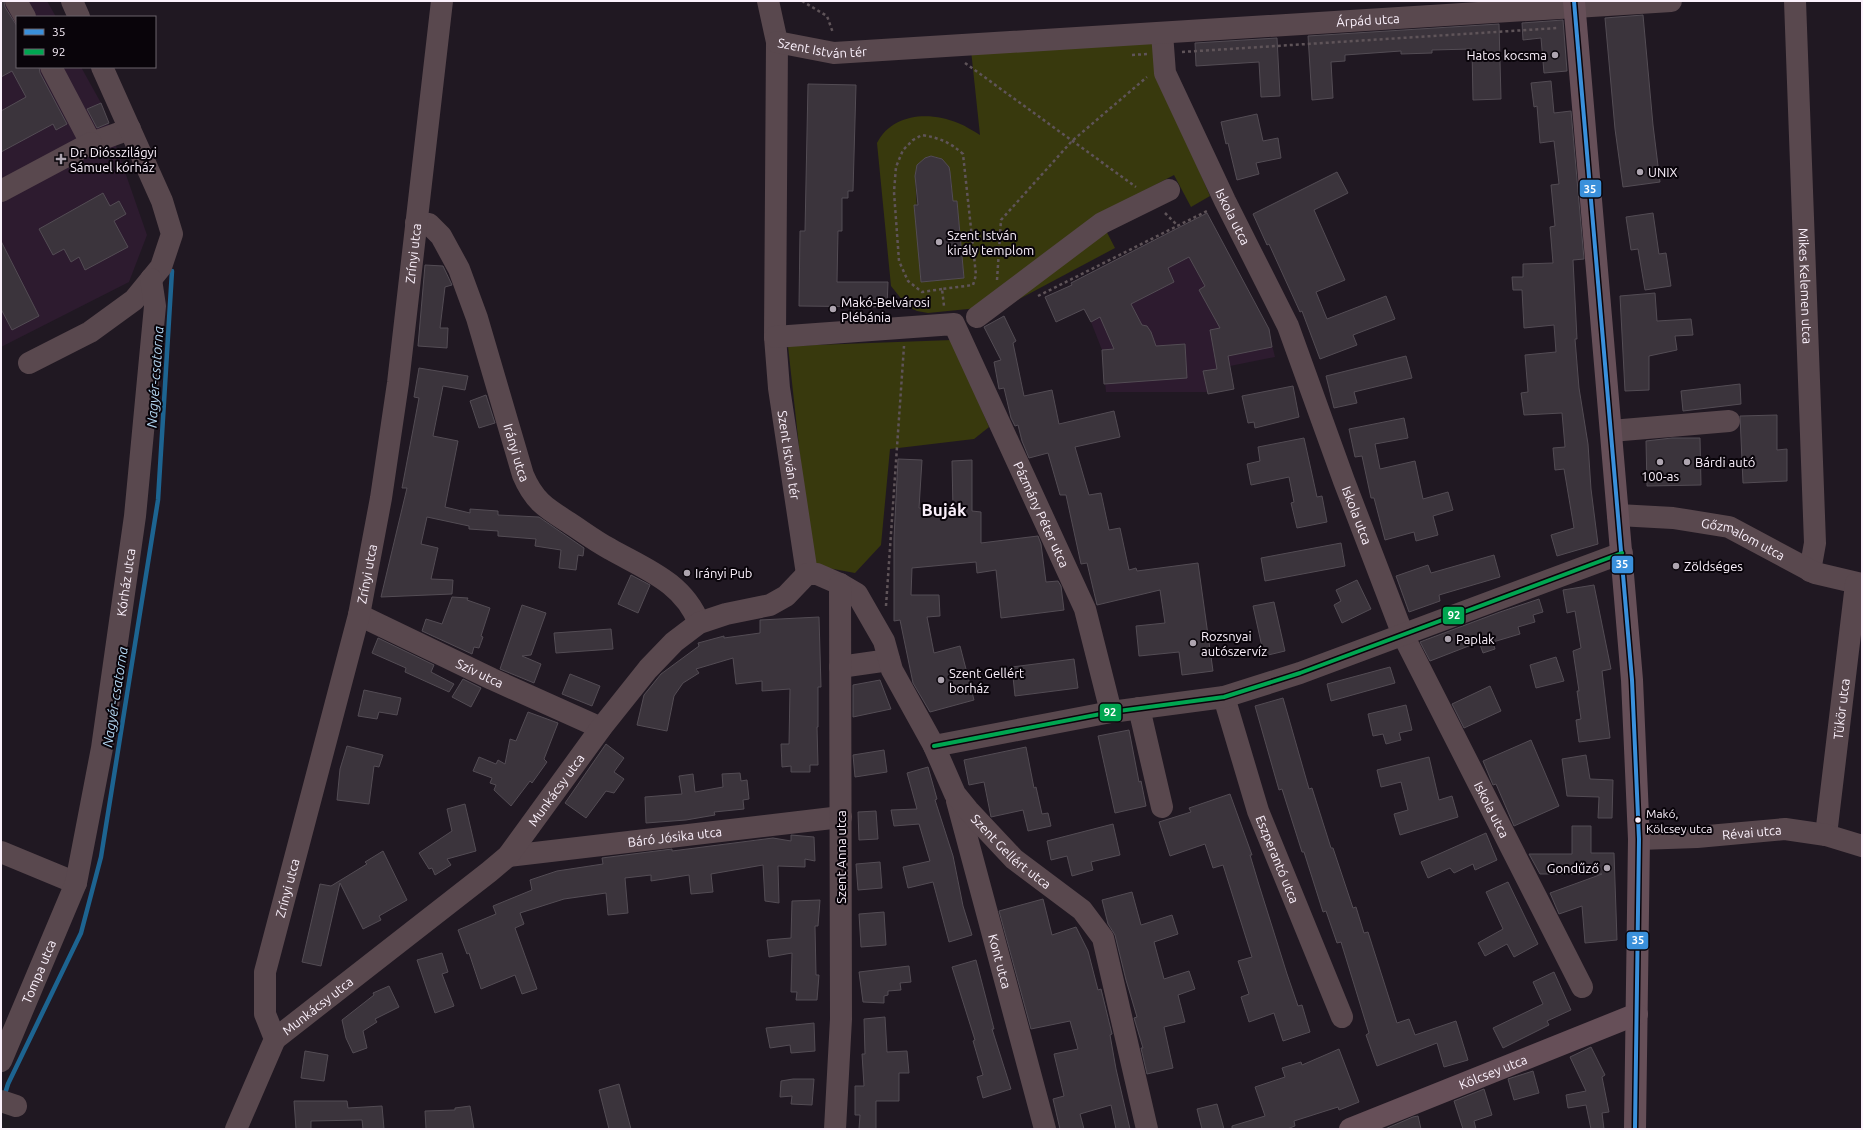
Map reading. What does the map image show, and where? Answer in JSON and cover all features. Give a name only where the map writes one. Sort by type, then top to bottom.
[{"type":"main road","points":[[1574,3],[1632,680],[1639,840],[1635,1129]]},
{"type":"main road","name":"Kölcsey utca","points":[[1350,1129],[1378,1124],[1637,1014]]},
{"type":"street","points":[[16,1],[24,16]]},
{"type":"street","points":[[72,1],[79,16]]},
{"type":"street","name":"Zrínyi utca","points":[[275,1039],[265,1014],[265,972],[359,615],[382,498],[396,398],[442,1]]},
{"type":"street","points":[[768,1],[777,42]]},
{"type":"street","name":"Árpád utca","points":[[1162,33],[1574,3],[1671,1]]},
{"type":"street","name":"Mikes Kelemen utca","points":[[1795,1],[1815,543],[1810,571]]},
{"type":"street","name":"Szent István tér","points":[[807,574],[779,388],[775,336],[777,42],[834,52],[1162,33]]},
{"type":"street","name":"Iskola utca","points":[[1162,33],[1164,73],[1225,201],[1288,326],[1344,481],[1403,635],[1582,987]]},
{"type":"street","points":[[52,68],[91,143]]},
{"type":"street","points":[[29,363],[90,332],[134,300],[161,267],[172,234],[162,201],[102,68]]},
{"type":"street","points":[[1,191],[91,143],[130,129]]},
{"type":"street","points":[[977,317],[1102,223],[1160,195]]},
{"type":"street","name":"Irányi utca","points":[[416,223],[429,224],[441,236],[459,269],[477,318],[523,475],[533,496],[547,509],[608,548],[663,578],[688,601],[700,623]]},
{"type":"street","name":"Kórház utca","points":[[76,883],[102,748],[135,516],[155,306],[151,279]]},
{"type":"street","points":[[775,336],[950,324]]},
{"type":"street","name":"Pázmány Péter utca","points":[[950,324],[1085,609],[1111,712]]},
{"type":"street","points":[[1611,431],[1729,421]]},
{"type":"street","name":"Gőzmalom utca","points":[[1618,515],[1673,518],[1729,527],[1810,571],[1859,584]]},
{"type":"street","points":[[934,746],[1111,712],[1224,697],[1300,673],[1622,553]]},
{"type":"street","points":[[807,574],[817,574],[840,584]]},
{"type":"street","name":"Munkácsy utca","points":[[275,1039],[508,856],[601,728],[648,669],[674,642],[700,623],[726,614],[770,605],[786,596],[807,574]]},
{"type":"street","name":"Szent Gellért utca","points":[[840,584],[856,594],[884,641],[892,670],[934,746],[955,794],[1014,859],[1082,910],[1103,938],[1147,1129]]},
{"type":"street","name":"Szent Anna utca","points":[[835,1129],[841,1019],[840,584]]},
{"type":"street","name":"Tükör utca","points":[[1826,835],[1859,584]]},
{"type":"street","name":"Szív utca","points":[[359,615],[492,679],[601,728]]},
{"type":"street","points":[[840,667],[889,660]]},
{"type":"street","name":"Eszperantó utca","points":[[1224,697],[1258,811],[1342,1017]]},
{"type":"street","points":[[1138,708],[1162,807]]},
{"type":"street","name":"Kont utca","points":[[955,794],[1045,1129]]},
{"type":"street","name":"Báró Jósika utca","points":[[508,856],[841,817]]},
{"type":"street","name":"Révai utca","points":[[1639,840],[1696,837],[1785,829],[1826,835],[1862,846]]},
{"type":"street","points":[[1,852],[76,883]]},
{"type":"street","name":"Tompa utca","points":[[1,1061],[76,883]]},
{"type":"street","points":[[236,1129],[275,1039]]},
{"type":"path","points":[[964,63],[1072,141],[1160,195],[1178,226]]},
{"type":"path","points":[[996,284],[1001,220],[1072,141],[1163,64]]},
{"type":"path","points":[[922,135],[940,138],[955,146],[963,154],[976,275],[973,285],[942,289],[922,292],[908,281],[899,261],[894,192],[896,167],[903,150],[912,140],[922,135]]},
{"type":"path","points":[[1035,298],[1225,201]]},
{"type":"path","points":[[942,289],[950,324]]},
{"type":"path","points":[[886,610],[905,328]]},
{"type":"shaded area","name":"Dr. Diósszilágyi Sámuel kórház","points":[[1,1],[47,1],[55,16],[16,16],[16,68],[82,68],[101,103],[147,235],[129,282],[1,347]]},
{"type":"shaded area","points":[[1155,38],[1158,74],[1210,196],[1191,207],[1174,175],[1098,215],[1115,248],[1008,305],[928,313],[917,311],[907,306],[891,286],[877,143],[884,133],[902,120],[924,116],[947,119],[980,135],[971,50]],"holes":[[[931,156],[944,161],[948,166],[953,201],[957,201],[964,278],[921,282],[915,176],[918,166],[927,157]]]},
{"type":"shaded area","points":[[1207,213],[1268,329],[1275,357],[1230,366],[1233,381],[1218,392],[1106,392],[1102,350],[1091,322],[1071,283]]},
{"type":"shaded area","points":[[952,340],[989,427],[974,439],[890,449],[881,545],[855,573],[812,565],[788,346]]},
{"type":"building","points":[[1,1],[4,1],[5,7],[16,24],[16,68],[39,68],[40,73],[67,124],[56,130],[53,124],[1,152],[1,111],[26,97],[12,71],[1,77]]},
{"type":"building","points":[[1643,15],[1660,182],[1623,187],[1615,129],[1605,18]]},
{"type":"building","name":"Hatos kocsma","points":[[1563,20],[1567,71],[1544,73],[1541,38],[1523,40],[1522,23]]},
{"type":"building","points":[[1499,24],[1501,99],[1473,100],[1472,49],[1432,50],[1432,53],[1401,54],[1401,51],[1345,55],[1345,61],[1331,62],[1333,98],[1312,100],[1308,36]]},
{"type":"building","points":[[1277,38],[1280,96],[1261,97],[1259,62],[1196,66],[1195,43]]},
{"type":"building","points":[[1551,81],[1554,113],[1571,111],[1584,259],[1573,260],[1577,339],[1575,339],[1579,388],[1588,444],[1591,489],[1598,544],[1557,556],[1551,535],[1574,528],[1564,469],[1555,470],[1553,448],[1565,447],[1562,413],[1524,415],[1521,393],[1528,392],[1525,355],[1556,352],[1554,325],[1524,328],[1522,290],[1513,290],[1512,277],[1523,277],[1523,264],[1553,263],[1550,227],[1555,226],[1551,185],[1559,184],[1554,141],[1540,143],[1537,106],[1534,107],[1531,83]]},
{"type":"building","points":[[808,84],[856,85],[853,191],[848,191],[848,198],[842,198],[842,231],[838,231],[837,282],[888,282],[887,307],[799,306],[800,231],[805,231]]},
{"type":"building","points":[[101,103],[109,123],[97,128],[87,109]]},
{"type":"building","points":[[1257,114],[1263,141],[1278,138],[1281,158],[1256,163],[1259,174],[1237,180],[1221,122]]},
{"type":"building","name":"Szent István király templom","points":[[931,156],[942,159],[949,167],[953,201],[957,201],[964,278],[921,282],[914,205],[918,205],[915,176],[917,165],[925,158]]},
{"type":"building","points":[[1337,172],[1348,193],[1314,210],[1345,280],[1316,292],[1327,319],[1386,296],[1395,319],[1353,335],[1357,345],[1320,359],[1302,311],[1300,312],[1269,244],[1267,245],[1253,214]]},
{"type":"building","points":[[103,193],[110,206],[119,201],[126,214],[114,221],[128,247],[85,270],[79,257],[71,262],[64,249],[53,255],[39,229]]},
{"type":"building","points":[[1207,213],[1269,329],[1272,347],[1228,356],[1234,389],[1208,394],[1203,371],[1217,369],[1210,330],[1220,328],[1199,290],[1205,286],[1189,257],[1168,268],[1174,282],[1131,304],[1142,325],[1147,326],[1151,332],[1156,346],[1185,344],[1187,378],[1104,384],[1102,350],[1114,349],[1100,317],[1091,322],[1084,309],[1056,322],[1045,297],[1072,285],[1071,283]]},
{"type":"building","points":[[1653,213],[1659,254],[1666,253],[1671,286],[1645,290],[1638,249],[1631,250],[1626,217]]},
{"type":"building","points":[[1,241],[39,316],[12,330],[1,309]]},
{"type":"building","points":[[425,265],[443,266],[452,285],[445,287],[440,328],[448,328],[447,348],[418,346]]},
{"type":"building","points":[[1655,293],[1657,321],[1691,319],[1693,335],[1675,336],[1677,350],[1649,356],[1649,390],[1625,391],[1620,296]]},
{"type":"building","points":[[1004,316],[1016,341],[1013,343],[1024,396],[1052,390],[1059,424],[1114,411],[1120,437],[1075,447],[1089,495],[1101,493],[1109,530],[1120,528],[1129,570],[1136,568],[1137,571],[1198,563],[1213,671],[1182,675],[1179,652],[1139,656],[1136,626],[1165,623],[1160,590],[1097,605],[1087,563],[1081,564],[1066,495],[1060,495],[1048,453],[1029,458],[1022,441],[1018,425],[1015,426],[1011,418],[1004,388],[999,389],[994,362],[1001,360],[984,327]]},
{"type":"building","points":[[1406,356],[1412,378],[1354,392],[1357,403],[1334,408],[1326,376]]},
{"type":"building","points":[[419,368],[468,376],[465,390],[443,386],[433,436],[458,441],[445,507],[470,513],[470,509],[498,511],[498,515],[539,517],[584,548],[583,556],[578,555],[576,570],[559,568],[561,550],[535,546],[536,539],[498,536],[498,531],[469,529],[469,526],[427,517],[421,544],[438,548],[431,579],[453,580],[452,594],[381,597],[407,488],[402,488],[419,398],[414,397]]},
{"type":"building","points":[[1740,384],[1741,404],[1683,411],[1681,391]]},
{"type":"building","points":[[1293,386],[1299,417],[1255,428],[1254,422],[1248,423],[1242,396]]},
{"type":"building","points":[[486,395],[495,423],[479,428],[470,401]]},
{"type":"building","points":[[1777,415],[1777,450],[1787,449],[1787,481],[1743,483],[1740,416]]},
{"type":"building","points":[[1404,418],[1408,438],[1375,444],[1380,469],[1415,461],[1423,499],[1448,492],[1453,510],[1433,516],[1438,535],[1416,541],[1414,532],[1385,540],[1374,498],[1371,498],[1362,456],[1355,457],[1349,429]]},
{"type":"building","points":[[1304,438],[1317,497],[1322,496],[1327,522],[1297,528],[1291,503],[1294,502],[1289,477],[1251,485],[1247,464],[1260,461],[1258,447]]},
{"type":"building","points":[[1672,438],[1700,438],[1701,485],[1647,486],[1646,441]]},
{"type":"building","points":[[898,459],[922,460],[919,508],[953,510],[952,461],[972,460],[972,511],[981,512],[981,543],[1038,536],[1041,544],[1046,582],[1058,581],[1061,586],[1064,610],[1001,618],[996,570],[977,573],[976,562],[912,568],[911,595],[939,595],[940,616],[927,617],[934,653],[960,646],[974,700],[930,712],[913,683],[900,620],[894,621],[894,538]]},
{"type":"building","points":[[1341,543],[1345,566],[1265,581],[1261,558]]},
{"type":"building","points":[[1494,555],[1500,577],[1439,595],[1440,601],[1409,612],[1396,576],[1428,565],[1431,573]]},
{"type":"building","points":[[631,575],[650,585],[638,613],[618,604]]},
{"type":"building","points":[[1357,580],[1371,609],[1342,623],[1334,605],[1341,601],[1336,590]]},
{"type":"building","points":[[1594,585],[1611,669],[1602,671],[1610,738],[1579,742],[1576,720],[1581,719],[1577,691],[1579,691],[1573,651],[1581,648],[1575,611],[1567,613],[1563,590]]},
{"type":"building","points":[[452,597],[468,598],[467,600],[490,608],[481,636],[483,637],[479,648],[474,647],[472,654],[422,631],[426,619],[442,624]]},
{"type":"building","points":[[1539,599],[1543,612],[1533,615],[1535,622],[1518,627],[1520,634],[1493,642],[1495,649],[1483,653],[1479,642],[1430,661],[1420,642],[1500,612]]},
{"type":"building","points":[[1274,602],[1285,651],[1264,656],[1253,606]]},
{"type":"building","points":[[522,605],[546,613],[531,655],[522,656],[541,664],[534,683],[500,669]]},
{"type":"building","points":[[819,617],[821,687],[818,687],[818,765],[810,765],[810,772],[791,772],[791,766],[782,767],[781,744],[789,744],[790,689],[762,691],[762,681],[736,684],[733,658],[696,669],[699,673],[683,683],[674,696],[667,731],[637,725],[644,695],[661,674],[699,646],[698,643],[724,636],[724,638],[760,633],[760,620]]},
{"type":"building","points":[[611,629],[613,649],[556,653],[554,633]]},
{"type":"building","points":[[378,638],[434,665],[431,672],[454,684],[449,692],[405,672],[406,668],[372,653]]},
{"type":"building","points":[[1556,657],[1564,681],[1536,688],[1530,665]]},
{"type":"building","points":[[1074,659],[1078,688],[1015,696],[1012,667]]},
{"type":"building","points":[[1390,667],[1395,683],[1331,701],[1327,684]]},
{"type":"building","points":[[570,674],[600,686],[592,706],[562,694]]},
{"type":"building","points":[[463,679],[481,688],[471,707],[452,697]]},
{"type":"building","points":[[880,680],[891,709],[853,717],[853,685]]},
{"type":"building","points":[[1490,686],[1501,711],[1464,728],[1452,704]]},
{"type":"building","points":[[364,690],[401,698],[397,715],[379,712],[377,719],[358,716]]},
{"type":"building","points":[[1283,698],[1309,789],[1312,788],[1331,848],[1333,848],[1353,908],[1356,907],[1364,933],[1368,932],[1397,1023],[1409,1019],[1415,1035],[1456,1021],[1468,1060],[1444,1067],[1437,1043],[1377,1066],[1366,1035],[1369,1033],[1341,942],[1337,943],[1326,911],[1323,912],[1282,789],[1279,790],[1255,706]]},
{"type":"building","points":[[1406,705],[1412,730],[1399,733],[1401,740],[1386,744],[1383,734],[1373,736],[1368,714]]},
{"type":"building","points":[[528,712],[558,723],[544,759],[547,762],[532,783],[530,781],[511,806],[494,790],[496,785],[490,783],[492,778],[473,771],[479,757],[496,764],[498,760],[505,764],[510,739],[516,741]]},
{"type":"building","points":[[1129,730],[1139,782],[1141,781],[1146,806],[1115,813],[1098,736]]},
{"type":"building","points":[[1531,740],[1559,806],[1514,826],[1496,784],[1493,785],[1483,761]]},
{"type":"building","points":[[606,744],[624,758],[614,772],[624,779],[614,793],[606,791],[586,818],[565,803]]},
{"type":"building","points":[[347,746],[383,755],[379,767],[374,766],[369,804],[337,800],[340,769]]},
{"type":"building","points":[[1026,747],[1034,788],[1036,787],[1042,814],[1048,813],[1051,826],[1028,831],[1023,810],[991,817],[984,782],[969,785],[964,760]]},
{"type":"building","points":[[884,750],[887,772],[855,777],[853,755]]},
{"type":"building","points":[[1586,755],[1590,779],[1613,780],[1612,818],[1598,818],[1599,797],[1567,796],[1562,759]]},
{"type":"building","points":[[1429,757],[1439,800],[1452,796],[1458,817],[1400,835],[1394,814],[1408,810],[1401,782],[1381,787],[1377,770]]},
{"type":"building","points":[[928,767],[937,799],[935,800],[953,856],[963,906],[972,935],[949,942],[933,882],[908,888],[903,867],[930,861],[919,824],[894,826],[891,810],[917,809],[907,773]]},
{"type":"building","points":[[740,773],[741,781],[747,780],[749,799],[743,800],[744,809],[714,812],[715,815],[686,820],[646,823],[645,797],[682,794],[679,776],[693,774],[695,792],[723,787],[722,774]]},
{"type":"building","points":[[1230,794],[1252,855],[1250,855],[1287,974],[1298,1006],[1302,1005],[1310,1032],[1283,1041],[1274,1013],[1249,1022],[1241,997],[1249,994],[1238,961],[1252,957],[1223,865],[1213,868],[1205,844],[1170,856],[1159,822],[1191,812],[1189,808]]},
{"type":"building","points":[[465,804],[476,851],[447,859],[451,865],[435,875],[432,868],[429,869],[419,853],[452,831],[447,809]]},
{"type":"building","points":[[876,811],[878,839],[859,840],[858,812]]},
{"type":"building","points":[[1113,824],[1120,855],[1091,862],[1093,870],[1072,876],[1067,856],[1051,860],[1047,841]]},
{"type":"building","points":[[1572,826],[1591,826],[1591,853],[1614,853],[1617,940],[1585,943],[1582,906],[1559,914],[1550,893],[1602,874],[1540,874],[1529,854],[1572,854]]},
{"type":"building","points":[[1486,833],[1497,860],[1475,870],[1473,864],[1454,873],[1450,868],[1428,878],[1421,862]]},
{"type":"building","points":[[791,835],[814,837],[815,861],[805,859],[805,867],[778,866],[779,903],[765,901],[763,865],[711,874],[713,892],[691,894],[689,875],[651,881],[651,875],[625,878],[628,913],[608,915],[606,893],[564,899],[520,913],[524,924],[515,928],[537,989],[522,994],[515,975],[481,989],[469,953],[467,954],[458,930],[496,914],[493,906],[532,890],[530,880],[557,871],[603,864],[602,858],[773,838],[791,841]]},
{"type":"building","points":[[383,851],[407,900],[379,916],[381,920],[363,929],[340,883],[321,966],[302,962],[320,884],[331,886],[367,864],[365,862]]},
{"type":"building","points":[[880,862],[882,888],[858,890],[856,864]]},
{"type":"building","points":[[1508,882],[1538,944],[1514,957],[1507,944],[1485,956],[1478,943],[1503,929],[1486,892]]},
{"type":"building","points":[[1132,892],[1141,925],[1172,915],[1178,934],[1154,942],[1164,979],[1189,971],[1195,989],[1178,995],[1185,1022],[1164,1027],[1173,1068],[1147,1074],[1141,1048],[1143,1048],[1134,1018],[1137,1017],[1115,935],[1108,924],[1102,900]]},
{"type":"building","points":[[1043,899],[1052,935],[1076,927],[1088,951],[1098,990],[1101,989],[1112,1034],[1110,1035],[1116,1069],[1130,1129],[1116,1129],[1111,1105],[1080,1114],[1084,1129],[1060,1129],[1053,1099],[1064,1096],[1054,1054],[1078,1049],[1070,1021],[1031,1029],[999,911]]},
{"type":"building","points":[[820,900],[818,926],[815,926],[816,975],[819,975],[817,1000],[796,1000],[797,992],[791,992],[792,953],[769,957],[767,940],[791,938],[792,901]]},
{"type":"building","points":[[884,912],[886,945],[861,947],[859,914]]},
{"type":"building","points":[[442,953],[448,972],[442,974],[454,1006],[435,1013],[417,960]]},
{"type":"building","points":[[976,960],[994,1029],[992,1029],[1011,1089],[983,1098],[977,1077],[983,1075],[973,1041],[975,1040],[952,967]]},
{"type":"building","points":[[909,966],[911,982],[900,983],[901,990],[888,991],[888,995],[884,996],[884,1003],[863,1002],[859,972]]},
{"type":"building","points":[[1554,972],[1571,1010],[1547,1021],[1549,1025],[1503,1048],[1493,1028],[1543,1004],[1533,982]]},
{"type":"building","points":[[389,986],[399,1007],[375,1019],[377,1022],[363,1031],[367,1048],[353,1053],[346,1038],[342,1020],[374,995],[373,993]]},
{"type":"building","points":[[885,1017],[887,1052],[907,1051],[909,1073],[899,1073],[899,1101],[876,1101],[876,1129],[859,1129],[860,1115],[855,1115],[855,1086],[864,1086],[862,1054],[865,1054],[864,1019]]},
{"type":"building","points":[[814,1023],[815,1051],[791,1053],[790,1045],[770,1048],[766,1028]]},
{"type":"building","points":[[1591,1047],[1605,1075],[1602,1077],[1609,1112],[1602,1113],[1604,1129],[1591,1129],[1586,1105],[1568,1108],[1566,1095],[1586,1091],[1570,1057]]},
{"type":"building","points":[[1339,1049],[1359,1102],[1339,1110],[1338,1107],[1294,1121],[1295,1126],[1287,1129],[1232,1129],[1232,1126],[1265,1116],[1255,1087],[1285,1077],[1282,1068],[1301,1062],[1302,1065]]},
{"type":"building","points":[[305,1051],[328,1055],[324,1081],[301,1078]]},
{"type":"building","points":[[1533,1071],[1539,1093],[1514,1100],[1508,1079]]},
{"type":"building","points":[[793,1079],[814,1079],[812,1105],[791,1104],[792,1096],[780,1097],[781,1081]]},
{"type":"building","points":[[619,1084],[631,1129],[609,1129],[599,1090]]},
{"type":"building","points":[[1484,1089],[1492,1115],[1474,1121],[1476,1129],[1463,1129],[1454,1101]]},
{"type":"building","points":[[294,1101],[347,1101],[348,1108],[382,1106],[384,1129],[363,1129],[362,1120],[311,1121],[311,1129],[296,1129]]},
{"type":"building","points":[[1217,1104],[1224,1129],[1202,1129],[1197,1109]]},
{"type":"building","points":[[470,1106],[474,1129],[426,1129],[425,1111],[455,1110],[455,1108]]},
{"type":"building","points":[[1418,1116],[1421,1129],[1385,1129],[1413,1117]]},
{"type":"waterway","name":"Nagyér-csatorna","points":[[4,1097],[8,1084],[81,933],[101,857],[158,500],[172,271]]},
{"type":"transit line","name":"35","points":[[1574,1],[1632,680],[1639,839],[1635,1129]]},
{"type":"transit line","name":"92","points":[[934,746],[1111,712],[1224,697],[1300,673],[1622,553]]},
{"type":"place","name":"Hatos kocsma","points":[[1555,55]]},
{"type":"place","name":"Dr. Diósszilágyi Sámuel kórház","points":[[61,159]]},
{"type":"place","name":"UNIX","points":[[1640,172]]},
{"type":"place","name":"Szent István király templom","points":[[939,242]]},
{"type":"place","name":"Makó-Belvárosi Plébánia","points":[[833,309]]},
{"type":"place","name":"100-as","points":[[1660,462]]},
{"type":"place","name":"Bárdi autó","points":[[1687,462]]},
{"type":"place","name":"Zöldséges","points":[[1676,566]]},
{"type":"place","name":"Irányi Pub","points":[[687,573]]},
{"type":"place","name":"Paplak","points":[[1448,639]]},
{"type":"place","name":"Rozsnyai autószervíz","points":[[1193,643]]},
{"type":"place","name":"Szent Gellért borház","points":[[941,680]]},
{"type":"place","name":"Makó, Kölcsey utca","points":[[1638,820]]},
{"type":"place","name":"Gondűző","points":[[1607,868]]},
{"type":"district","name":"Buják","points":[[944,510]]}]
